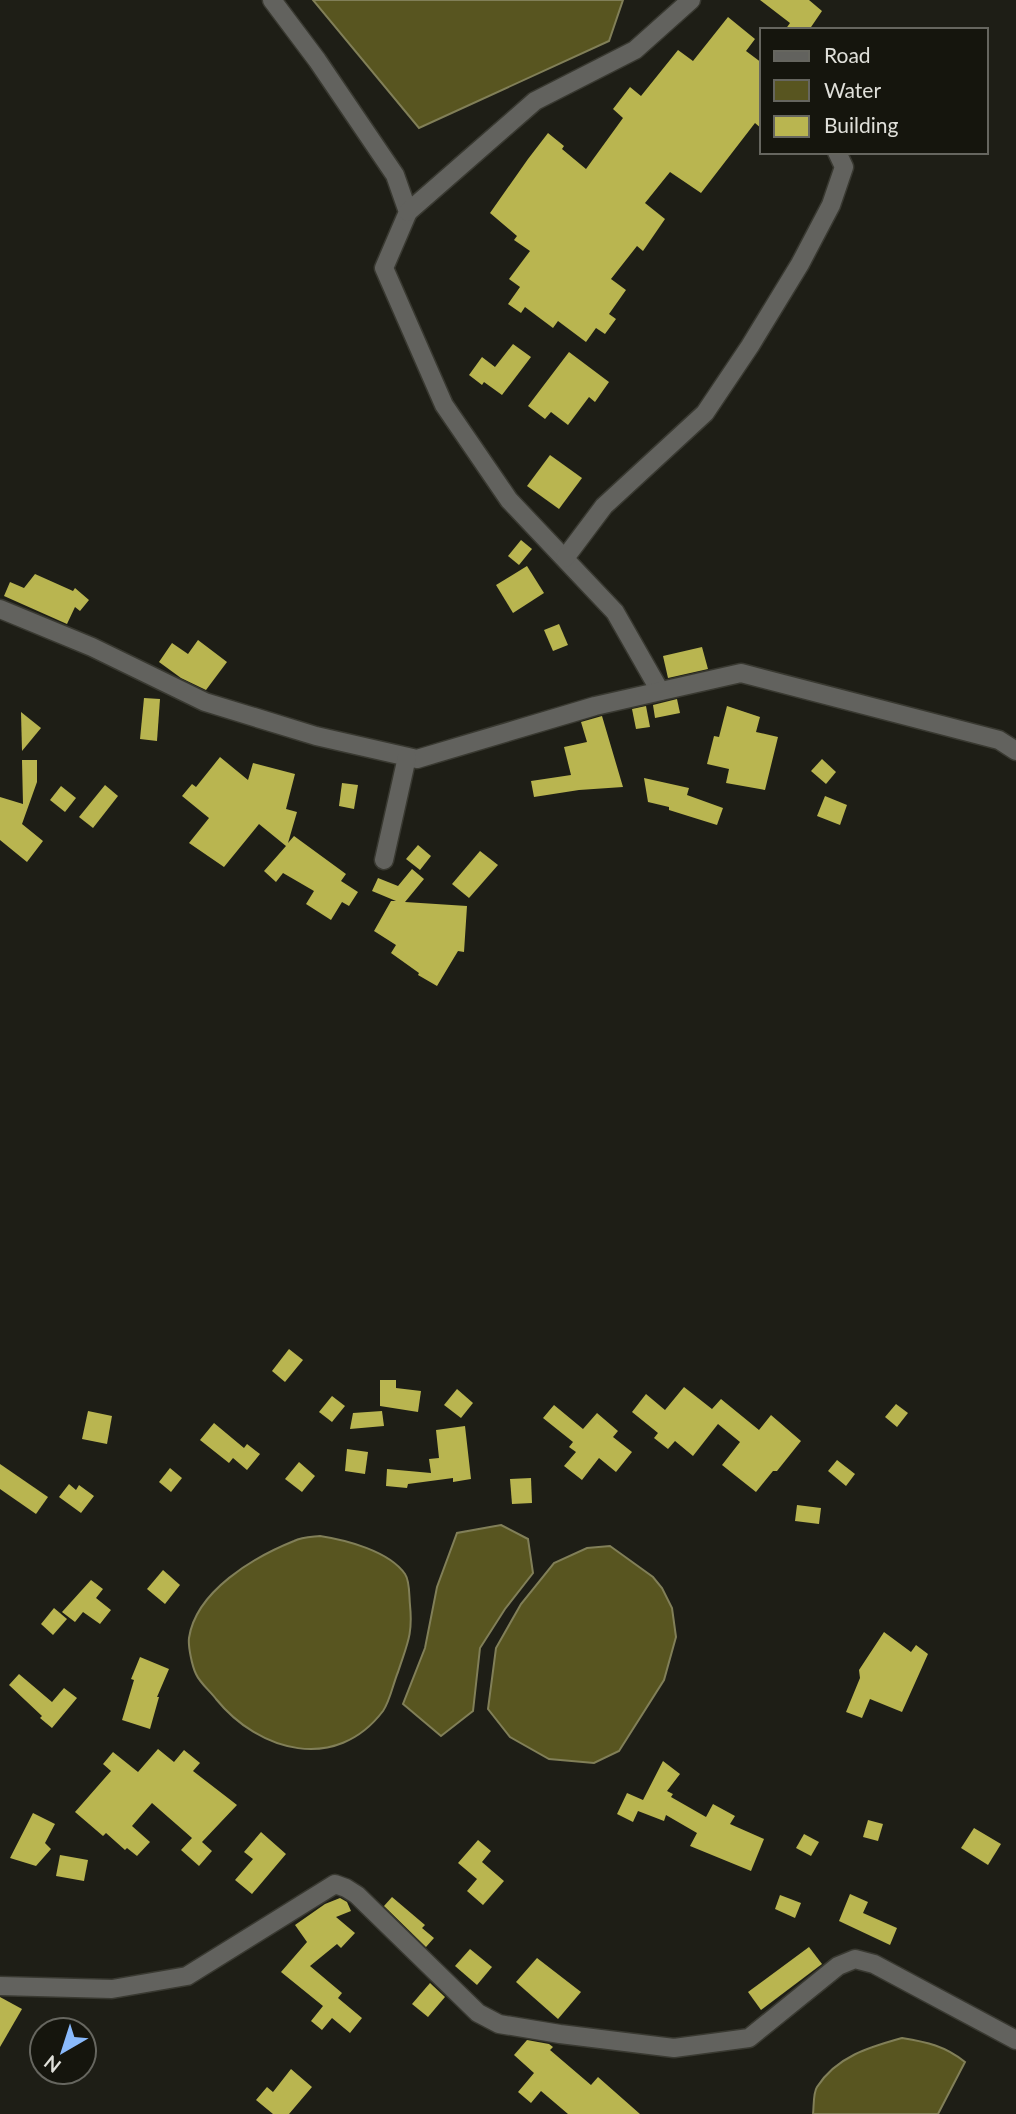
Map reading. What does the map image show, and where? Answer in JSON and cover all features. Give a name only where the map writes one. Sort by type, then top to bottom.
[{"type":"street","points":[[272,0],[317,60],[395,175],[408,212]]},
{"type":"street","points":[[660,691],[615,612],[509,500],[444,405],[384,268],[408,212],[535,101],[635,50],[691,0]]},
{"type":"street","points":[[565,558],[604,506],[705,413],[800,264],[831,205],[844,167],[837,154]]},
{"type":"street","points":[[0,609],[92,647],[205,702],[316,736],[417,759],[595,705],[741,673],[999,740],[1016,751]]},
{"type":"street","points":[[384,860],[407,757]]},
{"type":"street","points":[[0,1986],[112,1989],[187,1976],[335,1884],[357,1895],[478,2013],[499,2024],[674,2048],[749,2038],[838,1966],[855,1959],[874,1964],[1016,2040]]},
{"type":"water","points":[[313,0],[623,0],[609,41],[419,128]]},
{"type":"water","points":[[501,1525],[528,1539],[533,1573],[480,1648],[473,1711],[441,1736],[403,1704],[425,1648],[437,1587],[457,1533]]},
{"type":"water","points":[[320,1536],[366,1548],[398,1566],[407,1577],[409,1585],[410,1632],[383,1711],[364,1730],[343,1743],[321,1748],[298,1748],[275,1742],[254,1732],[216,1699],[198,1677],[192,1661],[189,1638],[203,1605],[229,1578],[278,1548],[300,1539]]},
{"type":"water","points":[[610,1546],[653,1577],[672,1608],[676,1637],[664,1680],[619,1751],[594,1763],[549,1759],[510,1737],[488,1709],[496,1648],[521,1604],[554,1563],[587,1548]]},
{"type":"water","points":[[902,2038],[935,2046],[965,2062],[938,2114],[813,2114],[816,2090],[834,2068],[866,2049]]},
{"type":"building","points":[[760,0],[809,0],[822,11],[810,28],[786,28],[790,23]]},
{"type":"building","points":[[728,17],[755,39],[746,51],[760,62],[760,127],[755,123],[701,193],[670,172],[645,203],[665,219],[643,251],[637,246],[611,279],[626,290],[609,314],[616,319],[605,334],[596,328],[586,342],[558,321],[553,328],[525,307],[521,313],[508,304],[520,287],[509,279],[530,251],[514,240],[517,236],[490,213],[528,159],[548,133],[586,169],[623,118],[613,109],[630,87],[641,96],[678,50],[693,61]]},
{"type":"building","points":[[513,344],[531,357],[502,395],[469,375],[482,357],[495,367]]},
{"type":"building","points":[[569,352],[609,382],[595,402],[589,397],[568,425],[551,412],[545,419],[528,406]]},
{"type":"building","points":[[550,455],[582,478],[559,509],[527,486]]},
{"type":"building","points":[[521,540],[532,549],[519,565],[508,556]]},
{"type":"building","points":[[527,566],[544,593],[513,613],[496,585]]},
{"type":"building","points":[[35,574],[73,591],[75,588],[89,600],[80,611],[75,607],[67,624],[4,596],[10,582],[24,588]]},
{"type":"building","points":[[559,624],[568,645],[553,651],[544,630]]},
{"type":"building","points":[[198,640],[227,662],[206,690],[181,678],[159,662],[172,643],[188,654]]},
{"type":"building","points":[[702,647],[708,669],[668,678],[663,656]]},
{"type":"building","points":[[144,698],[160,699],[157,741],[140,739]]},
{"type":"building","points":[[677,699],[680,713],[655,718],[653,705]]},
{"type":"building","points":[[646,706],[650,727],[636,729],[632,709]]},
{"type":"building","points":[[727,706],[760,717],[756,732],[778,737],[765,790],[726,783],[729,769],[707,764],[714,736],[719,737]]},
{"type":"building","points":[[21,712],[41,728],[22,751]]},
{"type":"building","points":[[602,716],[623,787],[534,797],[531,781],[571,775],[564,747],[587,742],[581,722]]},
{"type":"building","points":[[220,757],[248,780],[253,763],[295,774],[286,809],[297,812],[288,843],[294,836],[346,874],[341,881],[358,892],[349,906],[342,902],[331,920],[306,904],[314,891],[283,873],[276,882],[264,871],[286,846],[259,824],[224,867],[189,843],[209,818],[182,796],[192,784],[196,787]]},
{"type":"building","points":[[822,759],[836,772],[826,784],[811,771]]},
{"type":"building","points":[[22,760],[37,760],[37,782],[22,824],[43,841],[27,862],[0,840],[0,797],[23,804]]},
{"type":"building","points":[[644,778],[689,788],[687,795],[723,808],[717,825],[648,802]]},
{"type":"building","points":[[342,783],[358,785],[354,809],[339,806]]},
{"type":"building","points":[[105,785],[118,796],[93,828],[79,817]]},
{"type":"building","points":[[61,786],[76,798],[65,812],[50,800]]},
{"type":"building","points":[[825,796],[847,805],[840,825],[817,816]]},
{"type":"building","points":[[418,845],[431,856],[420,870],[406,859]]},
{"type":"building","points":[[480,851],[498,865],[469,898],[452,884]]},
{"type":"building","points":[[412,869],[424,879],[405,902],[467,906],[464,952],[458,951],[437,986],[418,975],[419,973],[391,953],[396,945],[374,931],[391,901],[396,901],[372,891],[378,878],[398,886]]},
{"type":"building","points":[[289,1349],[303,1360],[285,1382],[272,1371]]},
{"type":"building","points":[[380,1380],[396,1380],[396,1388],[421,1391],[418,1412],[380,1406]]},
{"type":"building","points":[[684,1387],[712,1409],[721,1399],[759,1430],[771,1415],[801,1441],[756,1492],[722,1465],[740,1442],[718,1424],[693,1456],[675,1441],[668,1449],[654,1438],[658,1433],[632,1412],[646,1394],[665,1410]]},
{"type":"building","points":[[457,1389],[473,1403],[461,1418],[444,1405]]},
{"type":"building","points":[[332,1396],[345,1406],[332,1422],[319,1412]]},
{"type":"building","points":[[896,1404],[908,1413],[897,1427],[885,1417]]},
{"type":"building","points":[[554,1405],[583,1429],[597,1413],[618,1431],[613,1437],[632,1452],[616,1472],[599,1458],[582,1480],[564,1466],[576,1452],[569,1447],[573,1442],[543,1418]]},
{"type":"building","points":[[88,1411],[112,1416],[107,1444],[82,1439]]},
{"type":"building","points":[[382,1411],[384,1426],[350,1429],[353,1413]]},
{"type":"building","points":[[214,1423],[244,1448],[247,1444],[260,1454],[247,1470],[233,1458],[229,1463],[200,1440]]},
{"type":"building","points":[[465,1426],[471,1479],[453,1482],[453,1478],[408,1484],[407,1488],[386,1486],[387,1469],[431,1473],[429,1459],[439,1458],[436,1430]]},
{"type":"building","points":[[347,1449],[368,1452],[365,1474],[345,1471]]},
{"type":"building","points":[[837,1460],[855,1474],[846,1486],[828,1471]]},
{"type":"building","points":[[299,1462],[315,1476],[302,1492],[285,1479]]},
{"type":"building","points":[[0,1464],[48,1497],[36,1514],[0,1489]]},
{"type":"building","points":[[170,1468],[182,1478],[171,1492],[159,1482]]},
{"type":"building","points":[[531,1478],[532,1503],[512,1504],[510,1479]]},
{"type":"building","points":[[69,1484],[76,1490],[79,1485],[94,1496],[81,1513],[59,1497]]},
{"type":"building","points":[[797,1505],[821,1508],[819,1524],[795,1521]]},
{"type":"building","points":[[163,1570],[180,1585],[165,1604],[147,1589]]},
{"type":"building","points":[[91,1580],[103,1589],[96,1598],[111,1610],[100,1624],[83,1612],[75,1622],[62,1612]]},
{"type":"building","points":[[54,1608],[67,1619],[53,1635],[41,1624]]},
{"type":"building","points":[[884,1632],[911,1652],[916,1645],[928,1654],[902,1712],[870,1699],[862,1718],[846,1712],[860,1678],[859,1670]]},
{"type":"building","points":[[140,1657],[169,1669],[157,1697],[150,1729],[122,1720],[134,1680],[131,1679]]},
{"type":"building","points":[[19,1674],[52,1702],[64,1688],[77,1698],[52,1728],[9,1685]]},
{"type":"building","points":[[158,1749],[174,1762],[184,1750],[200,1763],[193,1771],[237,1805],[202,1842],[212,1851],[199,1866],[181,1850],[192,1838],[152,1803],[132,1826],[150,1842],[137,1856],[127,1848],[125,1850],[106,1833],[103,1836],[75,1812],[111,1771],[103,1764],[113,1752],[138,1772]]},
{"type":"building","points":[[663,1761],[680,1774],[667,1791],[673,1794],[671,1797],[706,1817],[713,1804],[735,1816],[730,1824],[764,1839],[751,1871],[690,1846],[697,1833],[666,1815],[664,1821],[638,1811],[633,1822],[617,1814],[627,1793],[643,1800]]},
{"type":"building","points":[[33,1813],[55,1824],[45,1843],[51,1849],[36,1866],[10,1858]]},
{"type":"building","points":[[868,1820],[883,1824],[878,1841],[863,1837]]},
{"type":"building","points":[[974,1828],[1001,1844],[988,1865],[961,1848]]},
{"type":"building","points":[[261,1832],[286,1854],[252,1894],[235,1880],[253,1859],[244,1852]]},
{"type":"building","points":[[804,1834],[819,1842],[811,1856],[796,1848]]},
{"type":"building","points":[[478,1840],[491,1851],[482,1862],[504,1881],[483,1905],[467,1891],[477,1879],[458,1863]]},
{"type":"building","points":[[60,1855],[88,1860],[84,1881],[56,1876]]},
{"type":"building","points":[[850,1894],[868,1902],[863,1913],[897,1928],[890,1945],[839,1921]]},
{"type":"building","points":[[780,1895],[801,1903],[795,1918],[775,1909]]},
{"type":"building","points":[[392,1897],[425,1925],[422,1928],[434,1938],[426,1947],[384,1906]]},
{"type":"building","points":[[340,1898],[347,1902],[351,1911],[336,1917],[355,1933],[341,1948],[337,1944],[310,1966],[342,1993],[338,1998],[362,2018],[350,2033],[332,2018],[322,2030],[311,2021],[323,2006],[281,1972],[307,1942],[295,1925],[325,1904]]},
{"type":"building","points":[[809,1947],[822,1964],[761,2010],[748,1992]]},
{"type":"building","points":[[470,1949],[492,1967],[477,1985],[455,1966]]},
{"type":"building","points":[[537,1958],[581,1992],[558,2019],[516,1982]]},
{"type":"building","points":[[430,1983],[445,1997],[428,2017],[412,2004]]},
{"type":"building","points":[[0,1997],[22,2009],[0,2047]]},
{"type":"building","points":[[527,2040],[549,2044],[553,2047],[550,2050],[591,2085],[598,2077],[640,2114],[568,2114],[541,2091],[531,2103],[518,2092],[534,2073],[514,2055]]},
{"type":"building","points":[[291,2069],[312,2087],[289,2114],[273,2114],[256,2100],[267,2087],[273,2092]]}]
